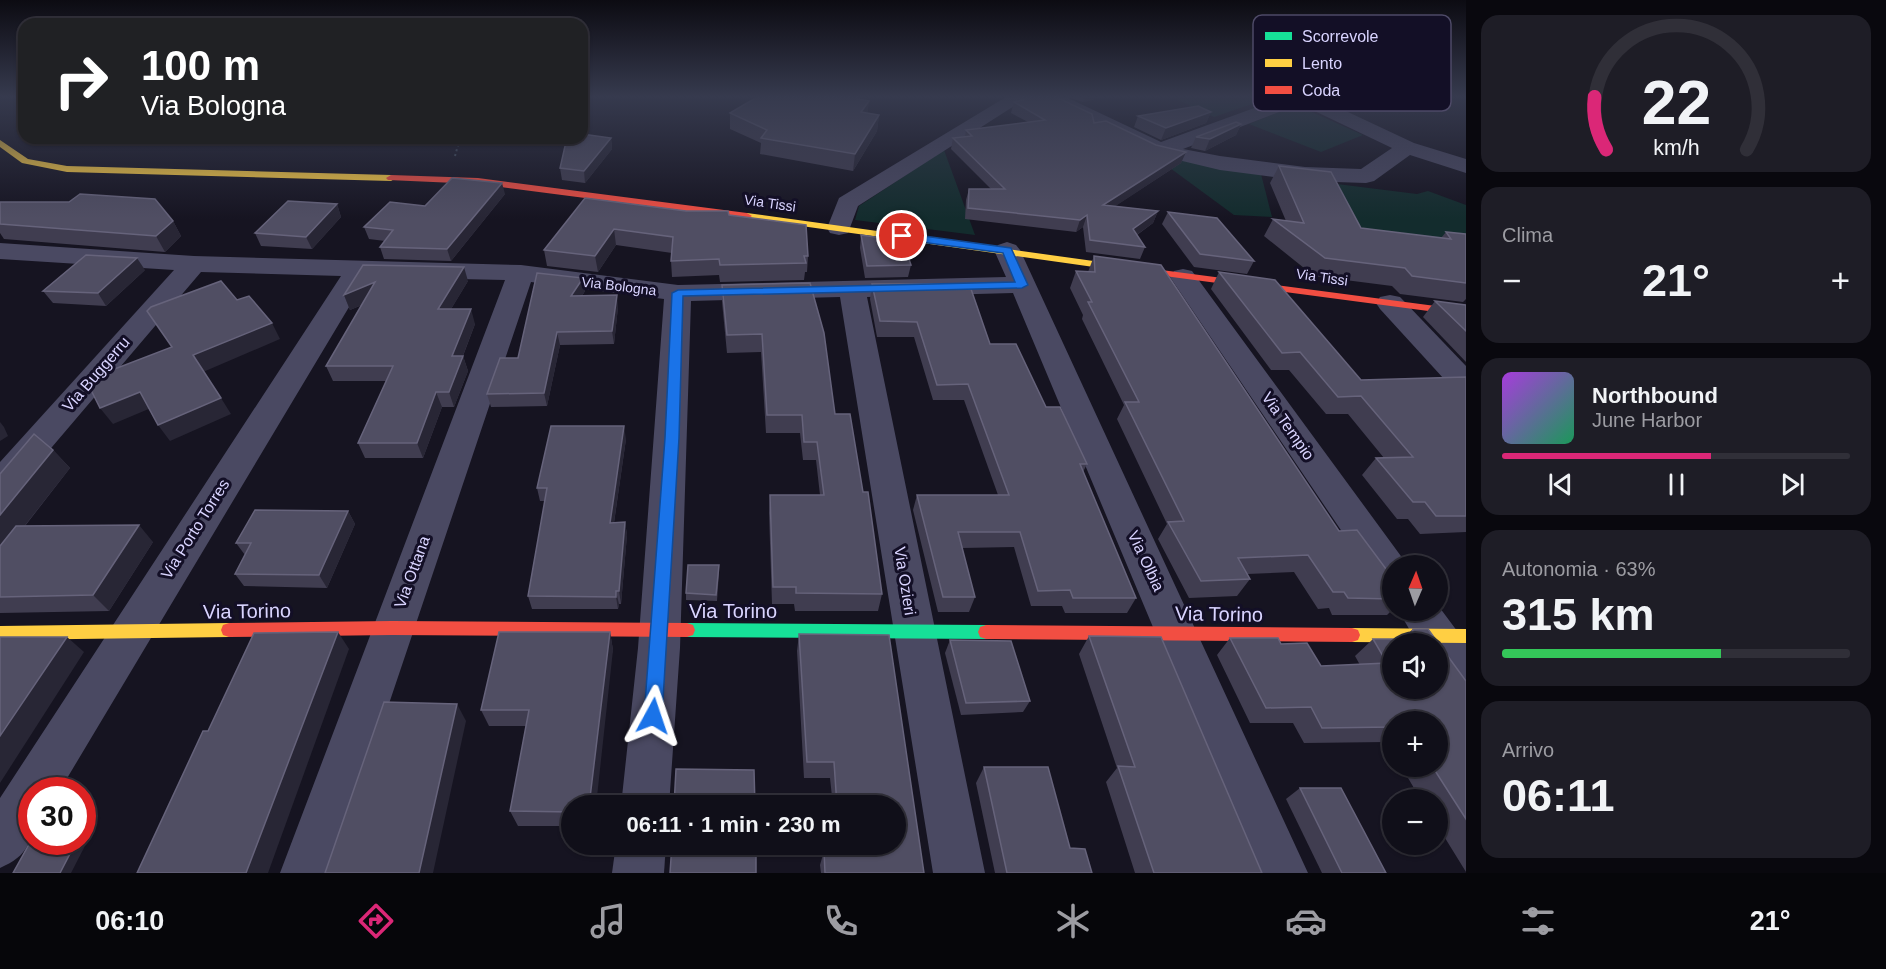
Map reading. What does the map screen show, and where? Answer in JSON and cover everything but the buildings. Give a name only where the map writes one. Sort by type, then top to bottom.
[{"type":"main road","name":"Via Tissi","points":[[0,143],[25,162],[67,169],[478,181],[1007,250],[1183,278],[1466,313]]},
{"type":"main road","name":"Via Torino","points":[[0,633],[392,628],[1178,633],[1440,627]]},
{"type":"street","points":[[839,228],[847,203],[953,138]]},
{"type":"street","points":[[1135,138],[1160,150],[1220,163],[1305,174],[1366,176],[1407,147]]},
{"type":"street","points":[[1160,150],[1193,138]]},
{"type":"street","points":[[1387,138],[1407,147],[1466,166]]},
{"type":"street","name":"Via Olbia","points":[[1007,250],[1282,873]]},
{"type":"street","name":"Via Bologna","points":[[0,251],[194,264],[521,273],[678,293],[1022,285]]},
{"type":"street","name":"Via Buggerru","points":[[0,485],[194,264]]},
{"type":"street","name":"Via Porto Torres","points":[[41,777],[359,268]]},
{"type":"street","name":"Via Ottana","points":[[306,873],[521,273]]},
{"type":"street","name":"Via Tempio","points":[[1183,278],[1382,560]]},
{"type":"street","name":"Via Ozieri","points":[[852,288],[879,423],[914,631],[959,873]]},
{"type":"street","points":[[646,795],[659,631],[678,293]]},
{"type":"street","points":[[1390,303],[1466,384]]},
{"type":"street","points":[[1440,627],[1466,678]]},
{"type":"street","name":"Via Porto Torres","points":[[0,843],[18,814]]},
{"type":"street","points":[[638,873],[640,855]]},
{"type":"green space","points":[[1284,138],[1356,138],[1321,152]]},
{"type":"green space","points":[[944,150],[975,235],[855,220],[859,206]]},
{"type":"green space","points":[[1151,154],[1261,174],[1272,217],[1234,215]]},
{"type":"green space","points":[[1337,184],[1417,194],[1428,191],[1466,205],[1466,244],[1358,229]]},
{"type":"traffic: fast","points":[[687,630],[986,632]]},
{"type":"traffic: slow","points":[[0,143],[25,161],[67,169],[391,178]]},
{"type":"traffic: slow","points":[[747,216],[1108,266]]},
{"type":"traffic: slow","points":[[0,633],[229,630]]},
{"type":"traffic: slow","points":[[1352,635],[1466,636]]},
{"type":"traffic: jam","points":[[391,178],[478,181],[747,216]]},
{"type":"traffic: jam","points":[[1108,266],[1466,313]]},
{"type":"traffic: jam","points":[[229,630],[392,628],[687,630]]},
{"type":"traffic: jam","points":[[986,632],[1352,635]]},
{"type":"route","points":[[653,716],[672,438],[678,293],[1022,285],[1007,250],[902,236]]}]
